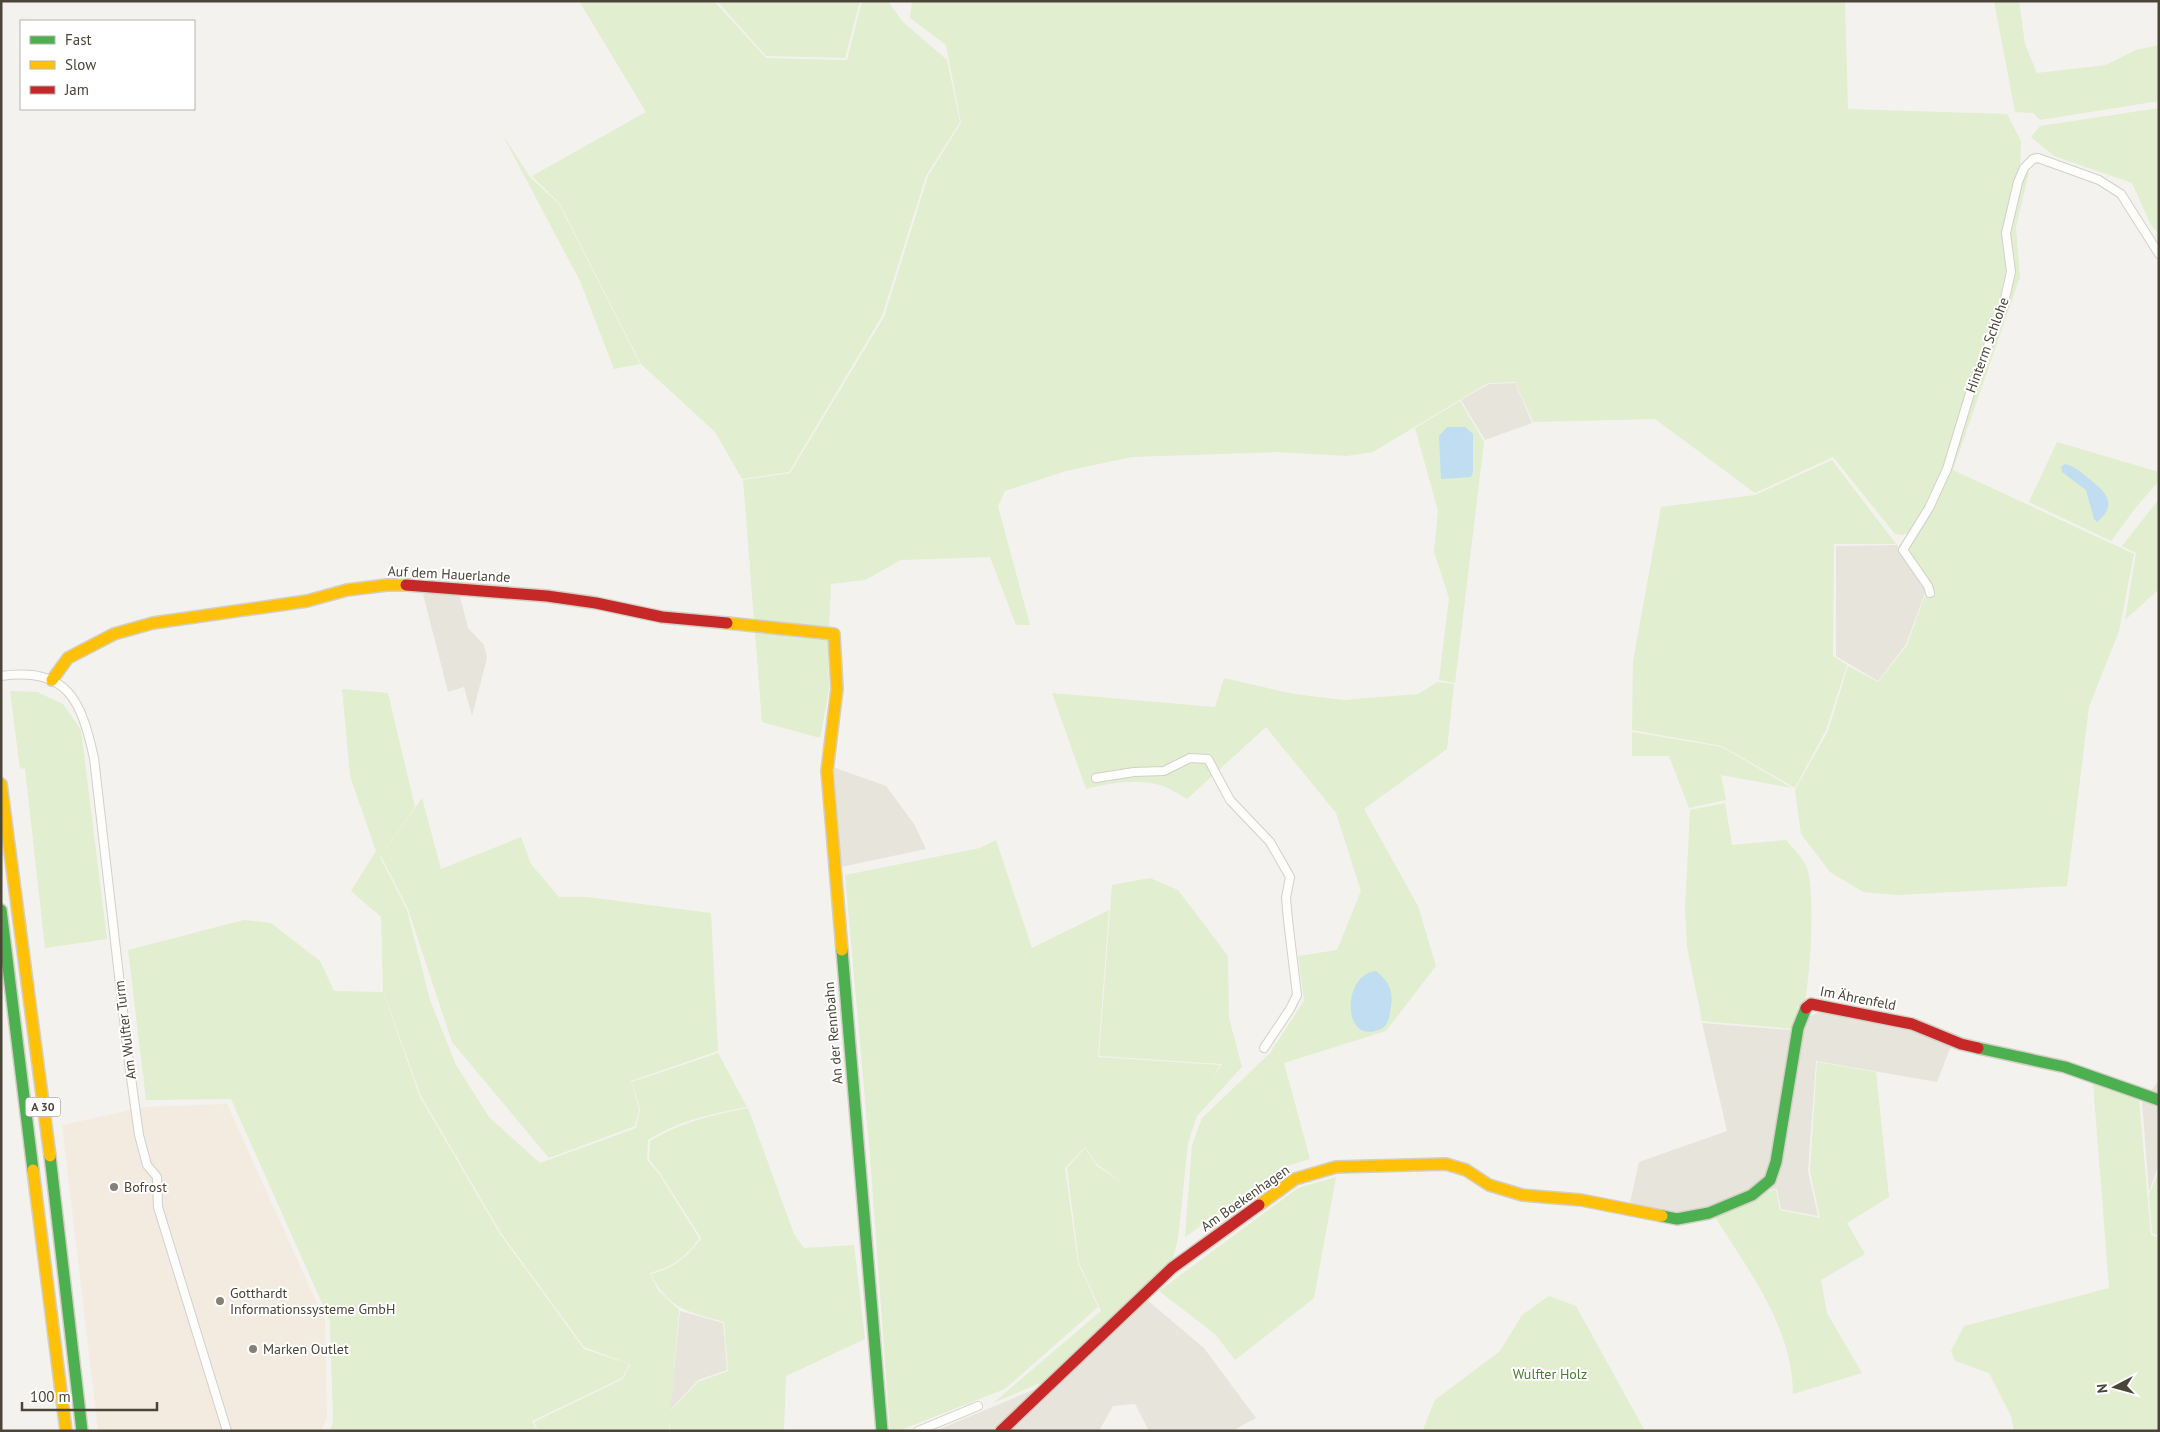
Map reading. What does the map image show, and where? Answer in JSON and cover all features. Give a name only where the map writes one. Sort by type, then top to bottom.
[{"type":"main road","name":"Auf dem Hauerlande","points":[[52,680],[68,658],[114,634],[153,622],[290,604],[347,590],[387,585],[431,586],[547,596],[596,603],[662,617],[834,634]]},
{"type":"main road","name":"An der Rennbahn","points":[[834,634],[837,664],[836,697],[828,747],[827,771],[882,1431]]},
{"type":"main road","name":"A 30","points":[[1,784],[64,1266],[82,1431]]},
{"type":"main road","name":"A 30","points":[[1,910],[66,1431]]},
{"type":"main road","name":"Im Ährenfeld","points":[[1631,1209],[1677,1219],[1709,1213],[1752,1195],[1770,1180],[1776,1162],[1798,1028],[1805,1010],[1811,1004],[1912,1024],[1961,1044],[2065,1067],[2159,1100]]},
{"type":"main road","name":"Am Boekenhagen","points":[[1001,1431],[1172,1268],[1295,1179],[1336,1167],[1446,1164],[1466,1170],[1489,1185],[1522,1195],[1581,1200],[1631,1209]]},
{"type":"street","name":"Hinterm Schlohe","points":[[1930,593],[1928,586],[1903,550],[1929,508],[1947,470],[1971,390],[2003,307],[2011,272],[2006,233],[2018,182],[2024,168],[2033,159],[2038,158],[2099,180],[2121,194],[2159,254]]},
{"type":"street","name":"Am Wulfter Turm","points":[[1,676],[36,674],[52,680],[62,687],[75,701],[86,722],[94,758],[128,1063],[138,1135],[147,1165],[158,1177],[158,1207],[227,1431]]},
{"type":"street","points":[[1096,778],[1134,772],[1164,771],[1190,758],[1208,759],[1230,800],[1270,842],[1290,877],[1286,898],[1297,995],[1264,1048]]},
{"type":"street","points":[[918,1431],[978,1406]]},
{"type":"shaded area","points":[[1515,383],[1532,423],[1485,440],[1461,400],[1489,384]]},
{"type":"shaded area","points":[[1897,545],[1926,590],[1906,644],[1878,681],[1836,656],[1836,546]]},
{"type":"shaded area","points":[[459,593],[468,628],[484,645],[487,658],[472,716],[464,687],[448,692],[423,594]]},
{"type":"shaded area","points":[[833,767],[886,786],[914,824],[926,849],[841,867]]},
{"type":"shaded area","points":[[1820,1012],[1915,1030],[1951,1046],[1937,1082],[1816,1061],[1808,1171],[1818,1216],[1781,1209],[1777,1189],[1750,1191],[1708,1208],[1678,1214],[1630,1203],[1639,1162],[1727,1131],[1702,1023],[1802,1031],[1808,1017]]},
{"type":"shaded area","points":[[2159,1081],[2159,1164],[2149,1192],[2142,1101]]},
{"type":"shaded area","points":[[227,1104],[325,1321],[327,1418],[321,1431],[98,1431],[62,1125],[145,1107]]},
{"type":"shaded area","points":[[1146,1299],[1204,1348],[1256,1418],[1232,1431],[1149,1431],[1135,1404],[1113,1406],[1099,1431],[935,1431],[1066,1376]]},
{"type":"shaded area","points":[[680,1311],[723,1323],[727,1370],[698,1380],[670,1410]]},
{"type":"green space","points":[[579,1],[714,1],[766,58],[847,60],[862,1],[888,1],[902,21],[947,60],[960,122],[926,176],[882,316],[789,472],[742,479],[715,432],[641,364],[560,204],[532,176],[646,112]]},
{"type":"green space","points":[[717,1],[860,1],[845,58],[766,56]]},
{"type":"green space","points":[[912,1],[1845,1],[1848,109],[2007,114],[2021,141],[2020,169],[2029,172],[2016,227],[2020,277],[1953,470],[2134,554],[2119,631],[2089,707],[2067,886],[1897,895],[1863,892],[1830,872],[1801,834],[1795,790],[1828,731],[1848,666],[1878,682],[1907,645],[1929,584],[1908,553],[1915,535],[1910,532],[1903,535],[1895,534],[1833,457],[1755,493],[1655,419],[1533,422],[1515,382],[1488,383],[1373,452],[1347,456],[1277,452],[1132,457],[1066,471],[1005,491],[998,506],[1030,625],[1016,625],[990,557],[901,560],[865,580],[831,584],[828,654],[829,690],[820,738],[762,722],[743,480],[790,473],[884,317],[928,176],[961,123],[946,45],[910,18]]},
{"type":"green space","points":[[1994,1],[2019,1],[2025,44],[2037,73],[2106,65],[2136,50],[2159,45],[2159,101],[2040,120],[2033,113],[2015,112]]},
{"type":"green space","points":[[2159,108],[2159,234],[2151,225],[2132,183],[2054,156],[2031,137],[2040,126]]},
{"type":"green space","points":[[501,132],[530,177],[559,204],[640,364],[614,369],[580,281]]},
{"type":"green space","points":[[1460,401],[1484,442],[1455,683],[1439,680],[1449,598],[1434,552],[1438,511],[1415,428]]},
{"type":"green space","points":[[2057,442],[2159,472],[2159,481],[2137,506],[2111,541],[2029,502]]},
{"type":"green space","points":[[1832,460],[1896,544],[1834,544],[1833,656],[1847,665],[1826,730],[1795,788],[1722,746],[1632,730],[1633,661],[1661,507],[1755,495]]},
{"type":"green space","points":[[2159,499],[2159,589],[2125,620],[2136,553],[2122,546]]},
{"type":"green space","points":[[1224,678],[1294,694],[1344,700],[1418,694],[1438,682],[1454,684],[1447,749],[1364,809],[1418,906],[1436,966],[1386,1031],[1284,1063],[1310,1159],[1287,1166],[1185,1237],[1192,1145],[1202,1118],[1270,1053],[1304,1001],[1298,956],[1337,950],[1361,891],[1336,813],[1266,727],[1187,799],[1163,786],[1144,782],[1114,783],[1086,789],[1052,693],[1215,707]]},
{"type":"green space","points":[[342,689],[388,693],[415,807],[380,857],[407,910],[430,1000],[456,1065],[489,1117],[540,1163],[636,1128],[640,1109],[632,1082],[718,1053],[747,1107],[708,1115],[672,1127],[648,1140],[647,1160],[659,1174],[699,1238],[678,1261],[650,1273],[658,1290],[679,1310],[669,1431],[538,1431],[534,1422],[623,1379],[630,1364],[584,1347],[501,1233],[421,1096],[383,991],[381,917],[351,891],[376,851],[350,776]]},
{"type":"green space","points":[[10,691],[37,692],[63,704],[81,730],[107,939],[45,948],[25,768],[20,769]]},
{"type":"green space","points":[[1632,732],[1722,747],[1792,788],[1721,775],[1726,800],[1689,808],[1669,756],[1632,756]]},
{"type":"green space","points":[[422,798],[441,869],[521,837],[531,864],[559,897],[587,897],[711,913],[718,1051],[631,1081],[639,1109],[635,1126],[549,1158],[452,1042],[408,909],[381,856]]},
{"type":"green space","points":[[1725,803],[1732,845],[1786,840],[1803,861],[1809,874],[1812,909],[1809,972],[1805,1001],[1798,1006],[1793,1029],[1702,1021],[1687,947],[1685,910],[1690,810]]},
{"type":"green space","points":[[996,840],[1032,948],[1109,910],[1098,1057],[1220,1065],[1212,1079],[1222,1064],[1099,1056],[1112,885],[1150,878],[1178,890],[1228,956],[1229,1018],[1242,1067],[1197,1116],[1188,1143],[1178,1239],[1171,1266],[1050,1379],[993,1403],[1101,1311],[1079,1263],[1067,1168],[1085,1148],[1097,1166],[1126,1185],[1097,1164],[1085,1147],[1065,1168],[1078,1263],[1098,1307],[1005,1389],[898,1431],[890,1431],[870,1156],[845,875],[980,848]]},
{"type":"green space","points":[[244,920],[271,923],[320,961],[334,991],[383,992],[420,1097],[500,1234],[584,1349],[629,1364],[622,1378],[532,1421],[537,1431],[330,1431],[333,1422],[330,1321],[231,1099],[146,1100],[128,950]]},
{"type":"green space","points":[[1817,1062],[1876,1072],[1889,1197],[1847,1223],[1865,1254],[1821,1280],[1827,1313],[1862,1373],[1793,1394],[1786,1346],[1777,1323],[1755,1279],[1715,1217],[1768,1191],[1776,1190],[1780,1210],[1820,1218],[1810,1171]]},
{"type":"green space","points":[[2093,1083],[2139,1100],[2151,1235],[2159,1238],[2159,1431],[2014,1431],[2011,1416],[1989,1373],[1955,1361],[1951,1351],[1964,1326],[2109,1288]]},
{"type":"green space","points":[[748,1108],[794,1234],[804,1248],[854,1245],[865,1339],[786,1376],[784,1431],[670,1431],[670,1411],[698,1382],[728,1371],[724,1322],[690,1312],[673,1303],[665,1296],[651,1274],[666,1269],[680,1261],[701,1238],[649,1159],[650,1141],[662,1134],[698,1120]]},
{"type":"green space","points":[[2159,1170],[2159,1236],[2152,1233],[2149,1195]]},
{"type":"green space","points":[[1336,1177],[1314,1298],[1235,1360],[1215,1334],[1159,1291],[1298,1188]]},
{"type":"green space","name":"Wulfter Holz","points":[[1549,1296],[1576,1306],[1645,1431],[1424,1431],[1435,1400],[1500,1351],[1522,1315]]},
{"type":"water","points":[[1447,427],[1465,427],[1473,434],[1473,472],[1471,477],[1441,479],[1439,436]]},
{"type":"water","points":[[2065,464],[2083,474],[2100,488],[2107,498],[2107,509],[2097,522],[2094,519],[2086,490],[2062,472],[2061,467]]},
{"type":"water","points":[[1376,971],[1385,980],[1390,989],[1392,999],[1389,1017],[1382,1029],[1364,1031],[1357,1026],[1352,1017],[1352,994],[1357,983],[1365,975]]},
{"type":"traffic: fast","points":[[1,910],[33,1170]]},
{"type":"traffic: fast","points":[[842,950],[882,1431]]},
{"type":"traffic: fast","points":[[1662,1216],[1677,1219],[1709,1213],[1752,1195],[1770,1180],[1776,1162],[1798,1028],[1806,1008]]},
{"type":"traffic: fast","points":[[1978,1048],[2065,1067],[2159,1100]]},
{"type":"traffic: fast","points":[[50,1156],[82,1431]]},
{"type":"traffic: slow","points":[[52,680],[68,658],[114,634],[153,623],[307,601],[347,590],[387,585],[406,585]]},
{"type":"traffic: slow","points":[[727,623],[834,634],[837,689],[827,771],[842,950]]},
{"type":"traffic: slow","points":[[1,784],[50,1156]]},
{"type":"traffic: slow","points":[[1259,1205],[1295,1179],[1336,1167],[1446,1164],[1466,1170],[1489,1185],[1522,1195],[1581,1200],[1662,1216]]},
{"type":"traffic: slow","points":[[33,1170],[66,1431]]},
{"type":"traffic: jam","points":[[406,585],[547,596],[596,603],[662,617],[727,623]]},
{"type":"traffic: jam","points":[[1806,1008],[1811,1004],[1912,1024],[1961,1044],[1978,1048]]},
{"type":"traffic: jam","points":[[1001,1431],[1172,1268],[1259,1205]]},
{"type":"place","name":"Bofrost","points":[[114,1187]]},
{"type":"place","name":"Gotthardt Informationssysteme GmbH","points":[[220,1301]]},
{"type":"place","name":"Marken Outlet","points":[[253,1349]]}]
